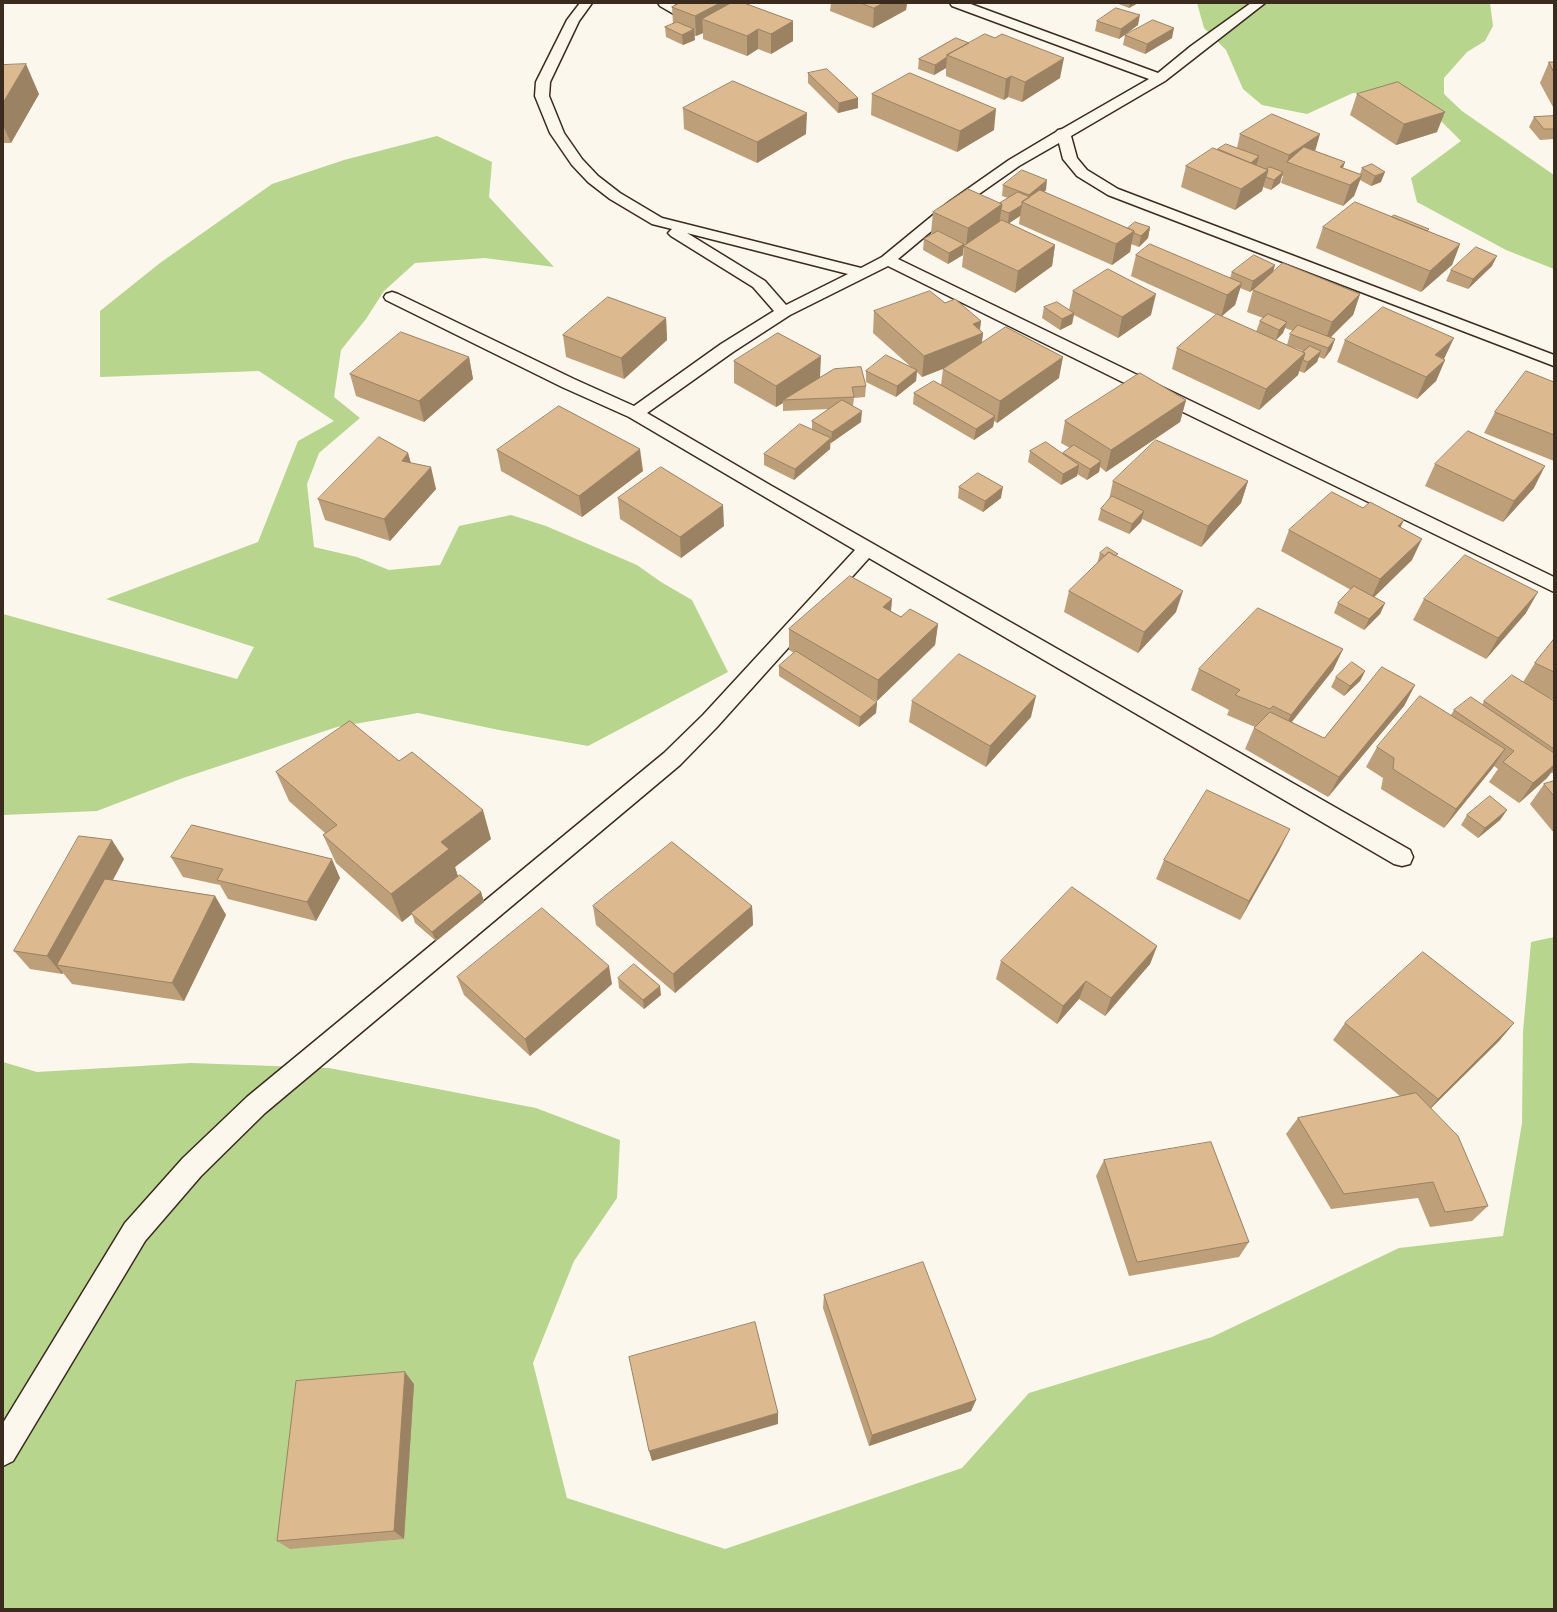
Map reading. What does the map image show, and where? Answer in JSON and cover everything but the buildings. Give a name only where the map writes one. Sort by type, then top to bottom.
[{"type":"street","points":[[586,3],[573,20],[543,82],[542,96],[557,133],[577,162],[593,178],[616,196],[759,284],[784,312]]},
{"type":"street","points":[[664,3],[683,14]]},
{"type":"street","points":[[956,3],[1160,78]]},
{"type":"street","points":[[635,413],[720,352],[784,312],[888,260],[954,205],[1014,163],[1063,133],[1160,78],[1196,48],[1258,3]]},
{"type":"street","points":[[1063,133],[1070,159],[1082,173],[1113,192],[1554,360]]},
{"type":"street","points":[[657,221],[863,273]]},
{"type":"street","points":[[888,260],[1554,585]]},
{"type":"street","points":[[392,297],[561,380],[635,413],[867,549],[1402,857]]},
{"type":"street","points":[[3,1451],[135,1232],[192,1167],[263,1100],[672,759],[710,721],[867,549]]},
{"type":"green space","points":[[1197,3],[1490,3],[1493,26],[1485,41],[1467,52],[1444,78],[1444,94],[1462,111],[1554,175],[1554,269],[1506,250],[1417,202],[1411,178],[1461,141],[1437,117],[1378,93],[1353,93],[1307,114],[1262,105],[1243,89],[1226,50],[1204,28]]},
{"type":"green space","points":[[437,136],[492,162],[489,197],[554,267],[485,258],[415,263],[384,291],[366,319],[341,350],[334,397],[360,418],[319,453],[307,484],[314,547],[357,557],[389,570],[440,565],[459,526],[511,515],[546,526],[637,565],[661,582],[692,600],[728,672],[588,746],[499,730],[418,713],[337,727],[183,778],[97,811],[3,815],[3,614],[237,679],[254,647],[106,599],[258,542],[298,441],[334,421],[259,371],[100,377],[100,311],[160,263],[272,184],[344,160]]},
{"type":"green space","points":[[1554,937],[1554,1609],[3,1609],[3,1062],[37,1072],[191,1063],[329,1068],[536,1108],[620,1140],[617,1198],[574,1261],[533,1363],[567,1498],[725,1549],[962,1468],[1029,1393],[1212,1337],[1399,1248],[1503,1236],[1522,1123],[1523,1032],[1531,942]]}]
